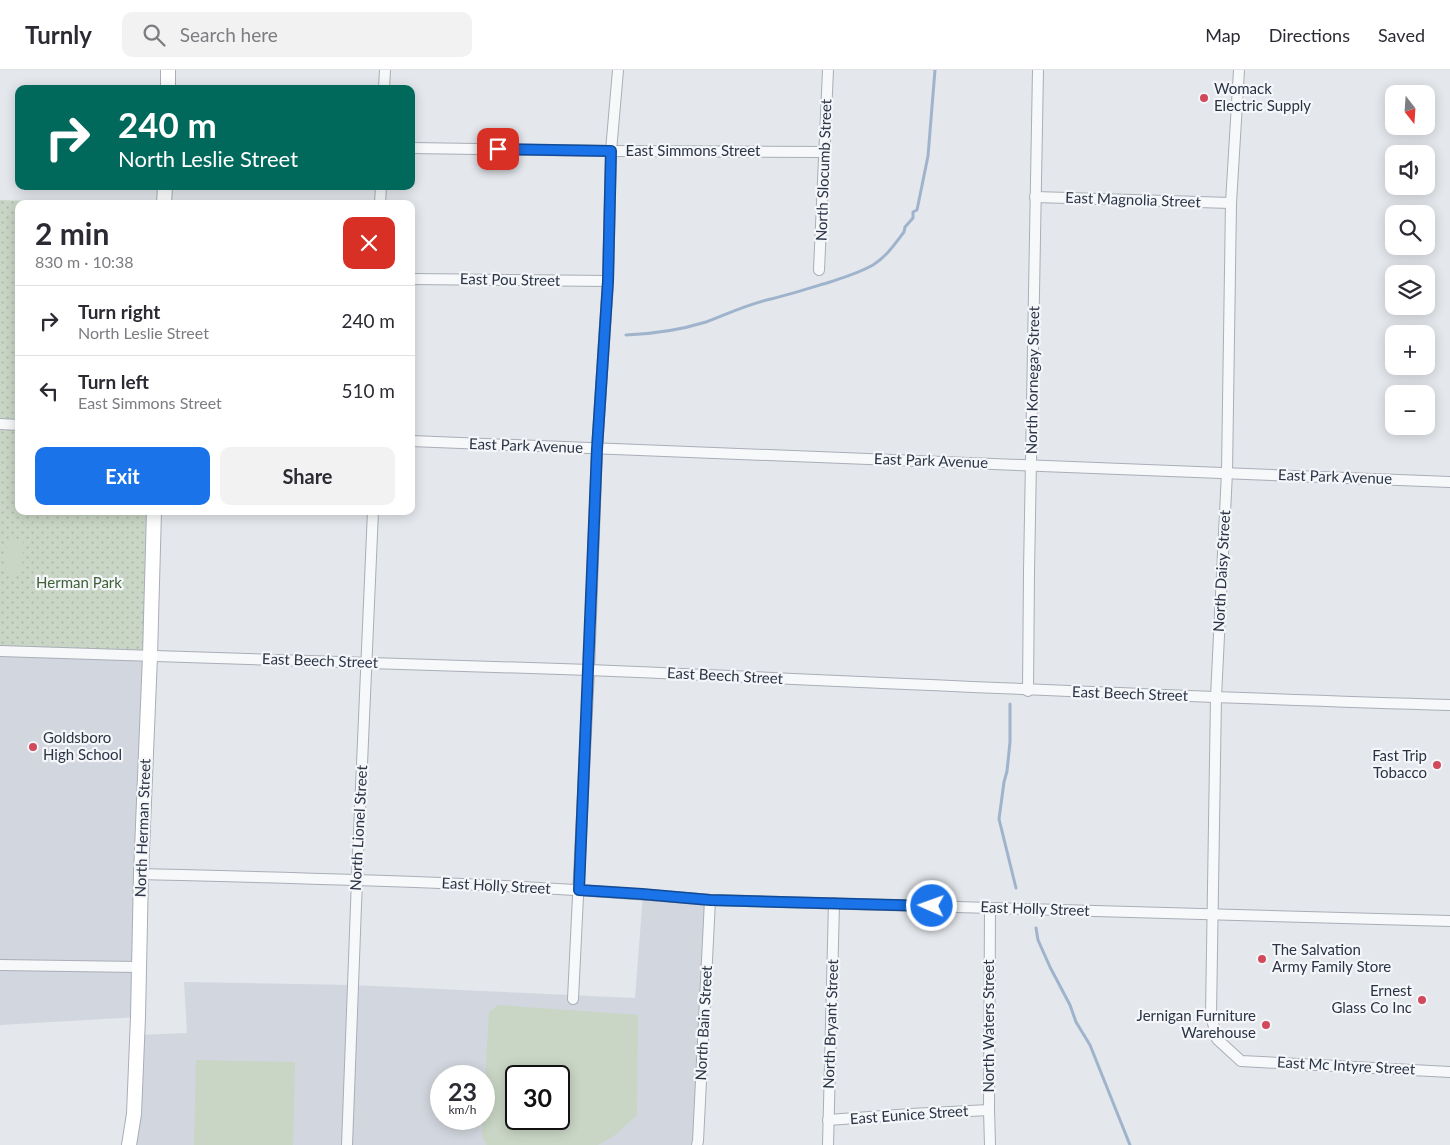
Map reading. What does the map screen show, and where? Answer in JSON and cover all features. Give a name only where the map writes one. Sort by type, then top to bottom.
[{"type":"main road","points":[[168,70],[168,85]]},
{"type":"main road","name":"North Herman Street","points":[[130,1145],[134,1114],[138,1017],[138,967],[154,515]]},
{"type":"street","points":[[384,85],[385,70]]},
{"type":"street","points":[[573,999],[589,670],[597,449],[608,281],[611,151],[618,70]]},
{"type":"street","name":"North Slocumb Street","points":[[819,270],[828,70]]},
{"type":"street","name":"North Kornegay Street","points":[[1028,690],[1038,70]]},
{"type":"street","name":"North Daisy Street","points":[[1239,70],[1231,203],[1227,472],[1216,697],[1211,1015],[1217,1039],[1241,1061]]},
{"type":"street","name":"East Simmons Street","points":[[415,148],[825,152]]},
{"type":"street","name":"East Magnolia Street","points":[[1035,196],[1231,203]]},
{"type":"street","name":"East Pou Street","points":[[415,279],[608,281]]},
{"type":"street","points":[[0,424],[15,425]]},
{"type":"street","name":"East Park Avenue","points":[[415,441],[1450,482]]},
{"type":"street","name":"North Lionel Street","points":[[347,1145],[356,880],[373,515]]},
{"type":"street","name":"East Beech Street","points":[[0,651],[589,670],[1028,690],[1450,705]]},
{"type":"street","name":"East Holly Street","points":[[141,874],[356,880],[579,890],[710,900],[1450,921]]},
{"type":"street","name":"North Bain Street","points":[[697,1145],[710,900]]},
{"type":"street","name":"North Bryant Street","points":[[828,1145],[834,903]]},
{"type":"street","name":"North Waters Street","points":[[990,908],[990,1145]]},
{"type":"street","points":[[0,965],[138,967]]},
{"type":"street","name":"East Mc Intyre Street","points":[[1241,1061],[1450,1072]]},
{"type":"street","name":"East Eunice Street","points":[[828,1120],[989,1110]]},
{"type":"shaded area","points":[[0,651],[150,656],[138,1017],[0,1025]]},
{"type":"shaded area","points":[[643,894],[710,900],[697,1145],[129,1145],[137,1035],[187,1033],[184,982],[353,985],[635,998]]},
{"type":"green space","name":"Herman Park","points":[[0,200],[15,200],[15,515],[154,515],[150,656],[0,651]]},
{"type":"green space","points":[[7,541],[23,541],[22,576],[6,576]]},
{"type":"green space","points":[[498,1005],[638,1015],[637,1115],[614,1136],[598,1145],[487,1145],[482,1137],[482,1130],[495,1130],[495,1065],[486,1065],[489,1012]]},
{"type":"green space","points":[[196,1060],[295,1062],[293,1145],[194,1145]]},
{"type":"waterway","points":[[626,335],[666,331],[706,322],[738,309],[852,275],[873,265],[882,258],[904,232],[905,227],[913,218],[913,212],[917,210],[928,156],[935,70]]},
{"type":"waterway","points":[[1010,704],[1010,742],[999,819],[1016,888]]},
{"type":"waterway","points":[[1036,928],[1038,940],[1050,967],[1070,1005],[1076,1022],[1090,1045],[1130,1145]]},
{"type":"place","name":"Womack Electric Supply","points":[[1204,98]]},
{"type":"place","name":"Goldsboro High School","points":[[33,747]]},
{"type":"place","name":"Fast Trip Tobacco","points":[[1437,765]]},
{"type":"place","name":"The Salvation Army Family Store","points":[[1262,959]]},
{"type":"place","name":"Ernest Glass Co Inc","points":[[1422,1000]]},
{"type":"place","name":"Jernigan Furniture Warehouse","points":[[1266,1025]]},
{"type":"route","points":[[498,149],[611,151],[608,281],[597,449],[579,890],[710,900],[932,906]]}]
